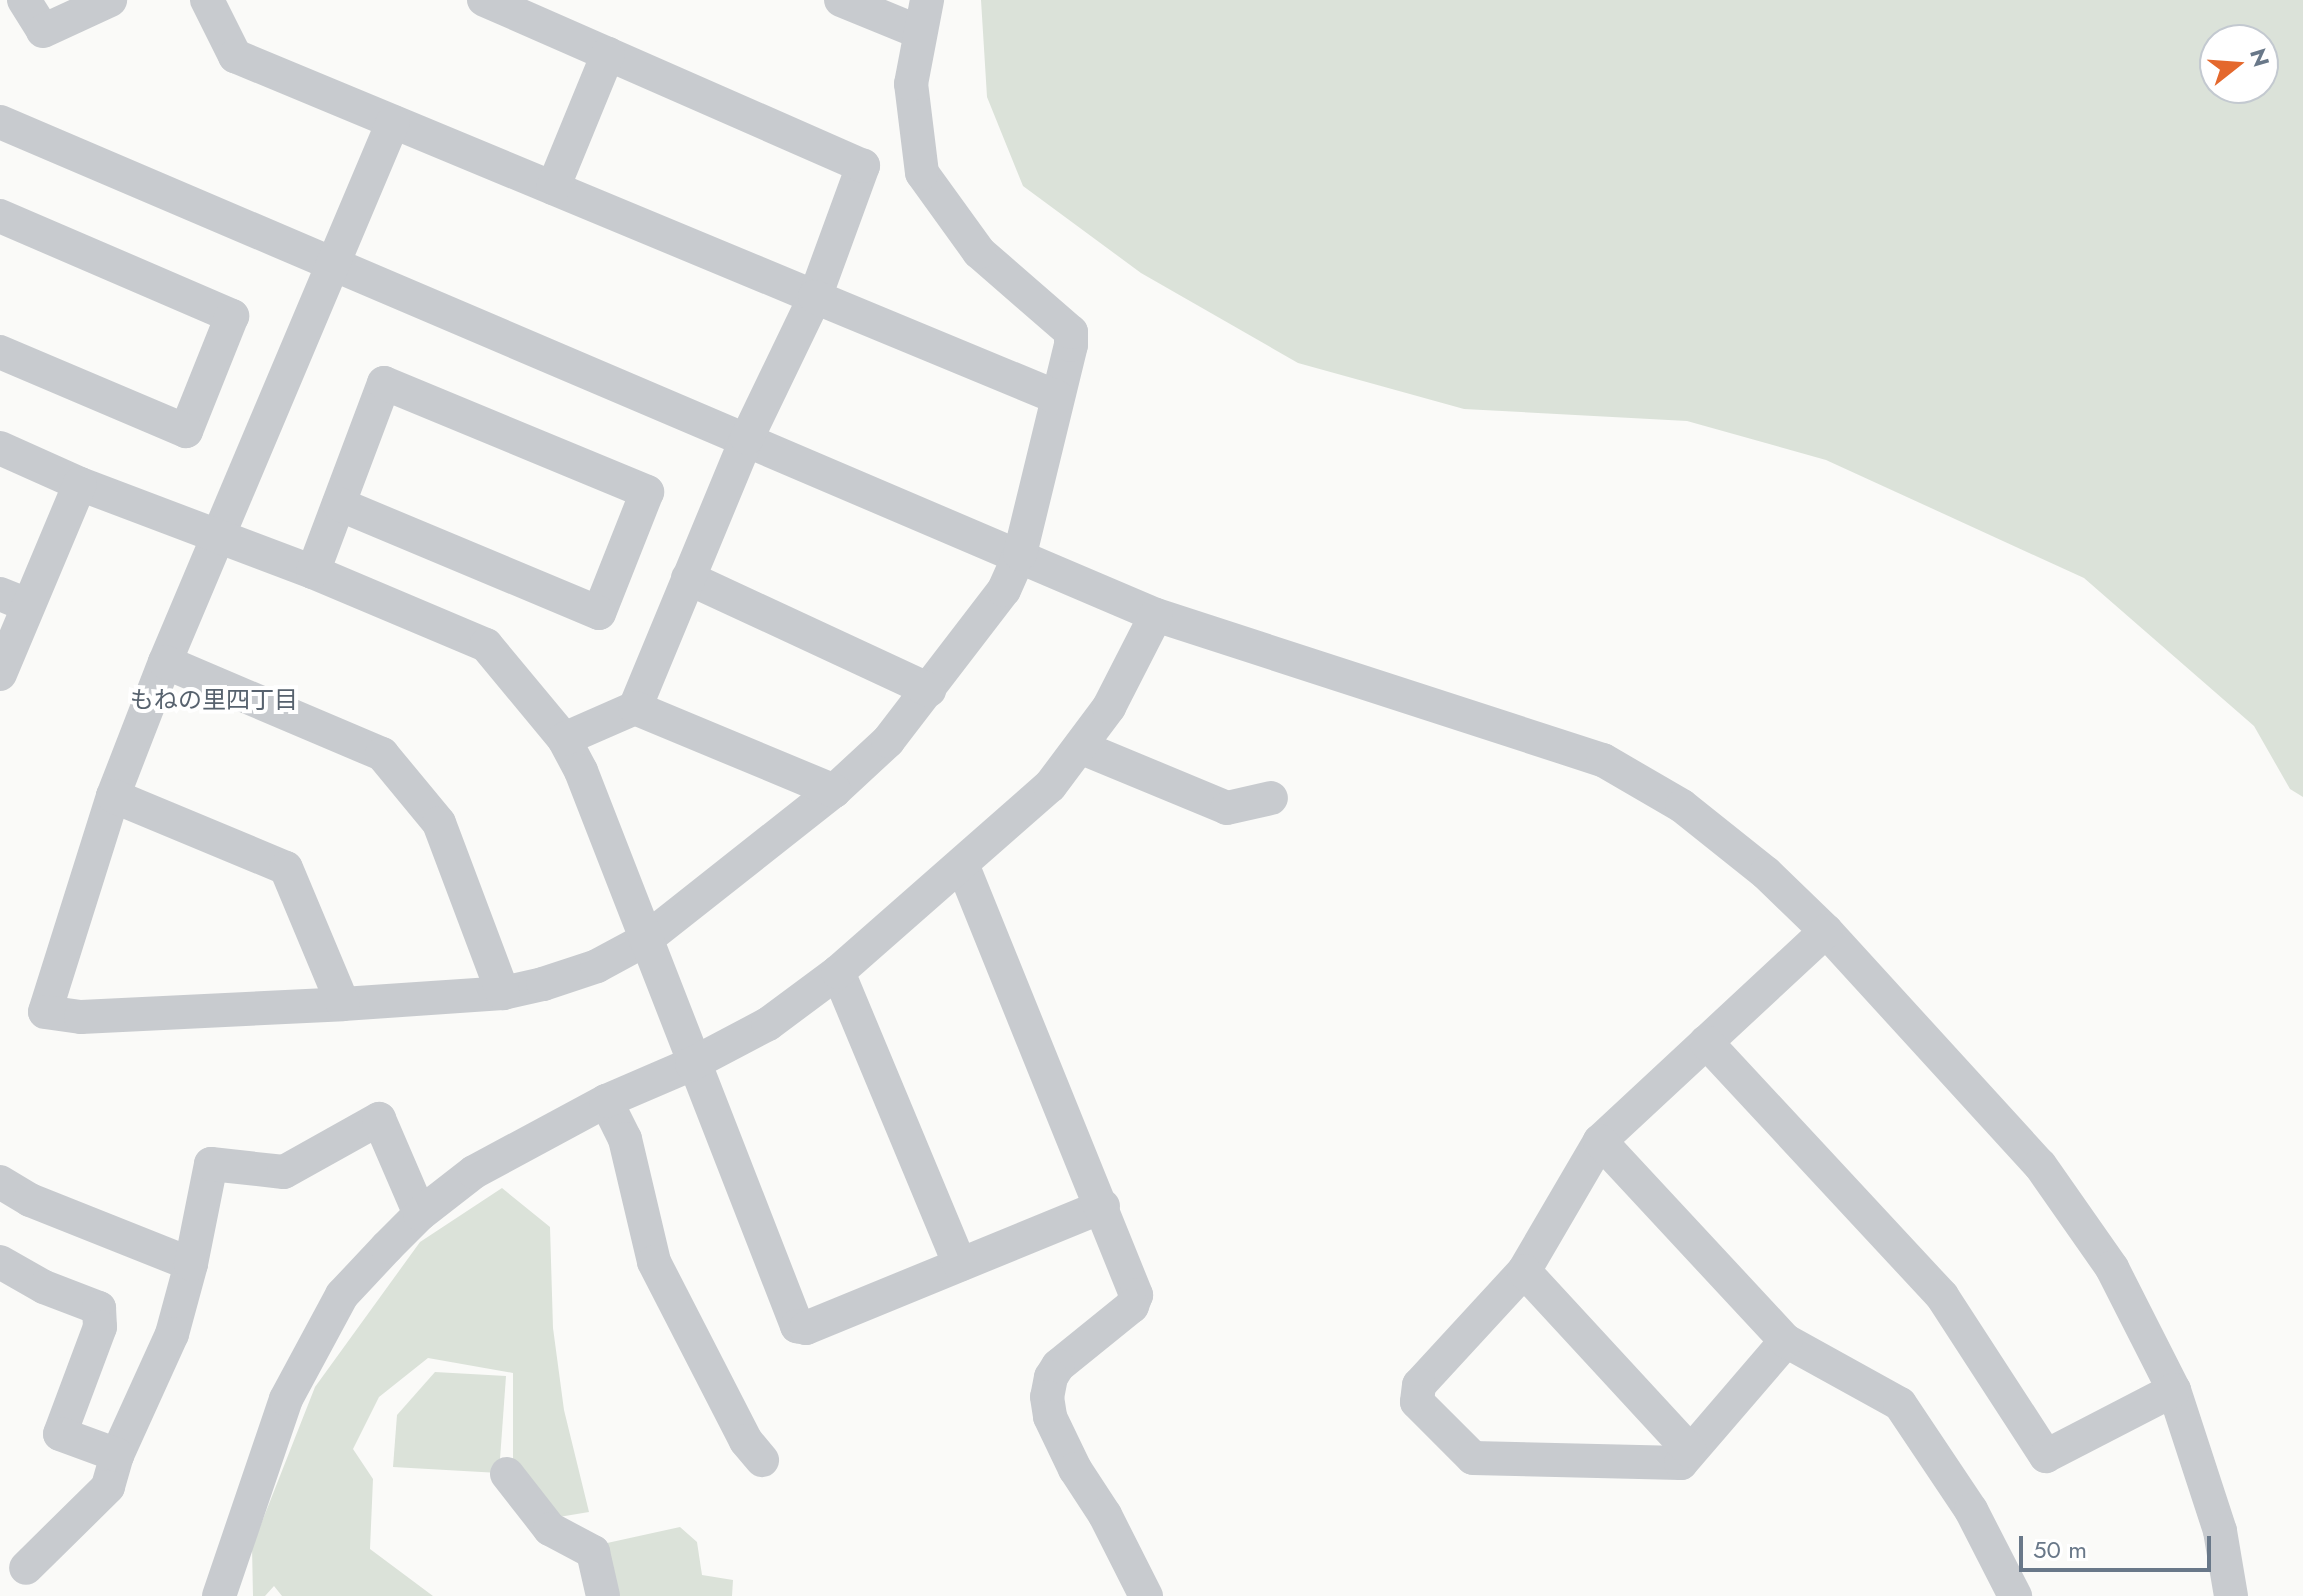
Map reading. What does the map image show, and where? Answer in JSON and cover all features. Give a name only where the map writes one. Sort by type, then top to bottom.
[{"type":"street","points":[[24,0],[43,31],[110,0]]},
{"type":"street","points":[[207,0],[235,56],[1057,397]]},
{"type":"street","points":[[484,0],[863,166],[815,297],[747,438],[635,708],[564,739]]},
{"type":"street","points":[[393,122],[334,268],[165,662],[113,796],[45,1012],[81,1017],[503,993],[597,966],[645,940],[834,791],[888,741],[929,690],[1004,590],[1020,554],[1071,332],[979,252],[922,173],[911,84],[923,16],[841,0]]},
{"type":"street","points":[[553,188],[608,54]]},
{"type":"street","points":[[0,122],[334,268],[747,438],[1156,615],[1603,760],[1682,806],[1766,873],[1826,931],[2040,1165],[2112,1268],[2174,1390],[2220,1531],[2231,1596]]},
{"type":"street","points":[[0,216],[232,316],[186,431],[0,352]]},
{"type":"street","points":[[313,572],[384,383],[647,492],[599,613],[339,504]]},
{"type":"street","points":[[0,448],[80,484],[313,572],[486,645],[564,739],[597,812],[692,1064],[797,1326],[806,1328],[1103,1206]]},
{"type":"street","points":[[0,674],[14,600],[80,484]]},
{"type":"street","points":[[688,578],[929,690]]},
{"type":"street","points":[[219,1596],[286,1399],[342,1295],[420,1214],[474,1172],[606,1101],[692,1064],[768,1024],[838,972],[1050,786],[1080,747],[1129,672],[1156,615]]},
{"type":"street","points":[[165,662],[382,754],[439,823],[503,993]]},
{"type":"street","points":[[635,708],[834,791]]},
{"type":"street","points":[[1080,747],[1227,808],[1271,798]]},
{"type":"street","points":[[113,796],[286,868],[343,1004]]},
{"type":"street","points":[[962,864],[1103,1206],[1136,1295],[1132,1306],[1058,1366],[1051,1377],[1047,1397],[1050,1417],[1075,1469],[1105,1515],[1146,1596]]},
{"type":"street","points":[[1786,1341],[1681,1463],[1473,1458],[1417,1402],[1419,1385],[1524,1271],[1600,1141],[1826,931]]},
{"type":"street","points":[[838,972],[960,1265]]},
{"type":"street","points":[[1706,1042],[1942,1296],[2046,1456],[2174,1390]]},
{"type":"street","points":[[606,1101],[625,1139],[654,1262],[746,1441],[762,1460]]},
{"type":"street","points":[[26,1568],[108,1487],[117,1455],[172,1334],[191,1264],[211,1164],[284,1172],[379,1119],[420,1214]]},
{"type":"street","points":[[1600,1141],[1786,1341],[1900,1404],[1971,1510],[2015,1596]]},
{"type":"street","points":[[0,1182],[30,1200],[191,1264]]},
{"type":"street","points":[[0,1262],[44,1287],[99,1308],[100,1327],[60,1434],[117,1455]]},
{"type":"street","points":[[1524,1271],[1690,1451]]},
{"type":"street","points":[[507,1474],[550,1529],[593,1552],[603,1596]]},
{"type":"shaded area","points":[[981,0],[2303,0],[2303,797],[2290,789],[2254,726],[2084,578],[1826,460],[1687,421],[1464,409],[1298,363],[1141,273],[1023,186],[987,97]]},
{"type":"shaded area","points":[[502,1188],[550,1227],[553,1328],[564,1410],[589,1512],[559,1517],[513,1460],[513,1373],[428,1358],[379,1397],[353,1449],[373,1479],[370,1549],[433,1596],[282,1596],[274,1586],[265,1596],[253,1596],[252,1547],[315,1387],[420,1242]]},
{"type":"shaded area","points":[[435,1372],[506,1376],[499,1473],[393,1467],[397,1415]]},
{"type":"shaded area","points":[[680,1527],[697,1542],[702,1575],[733,1580],[732,1596],[609,1596],[598,1545]]},
{"type":"district","name":"もねの里四丁目","points":[[214,700]]}]
